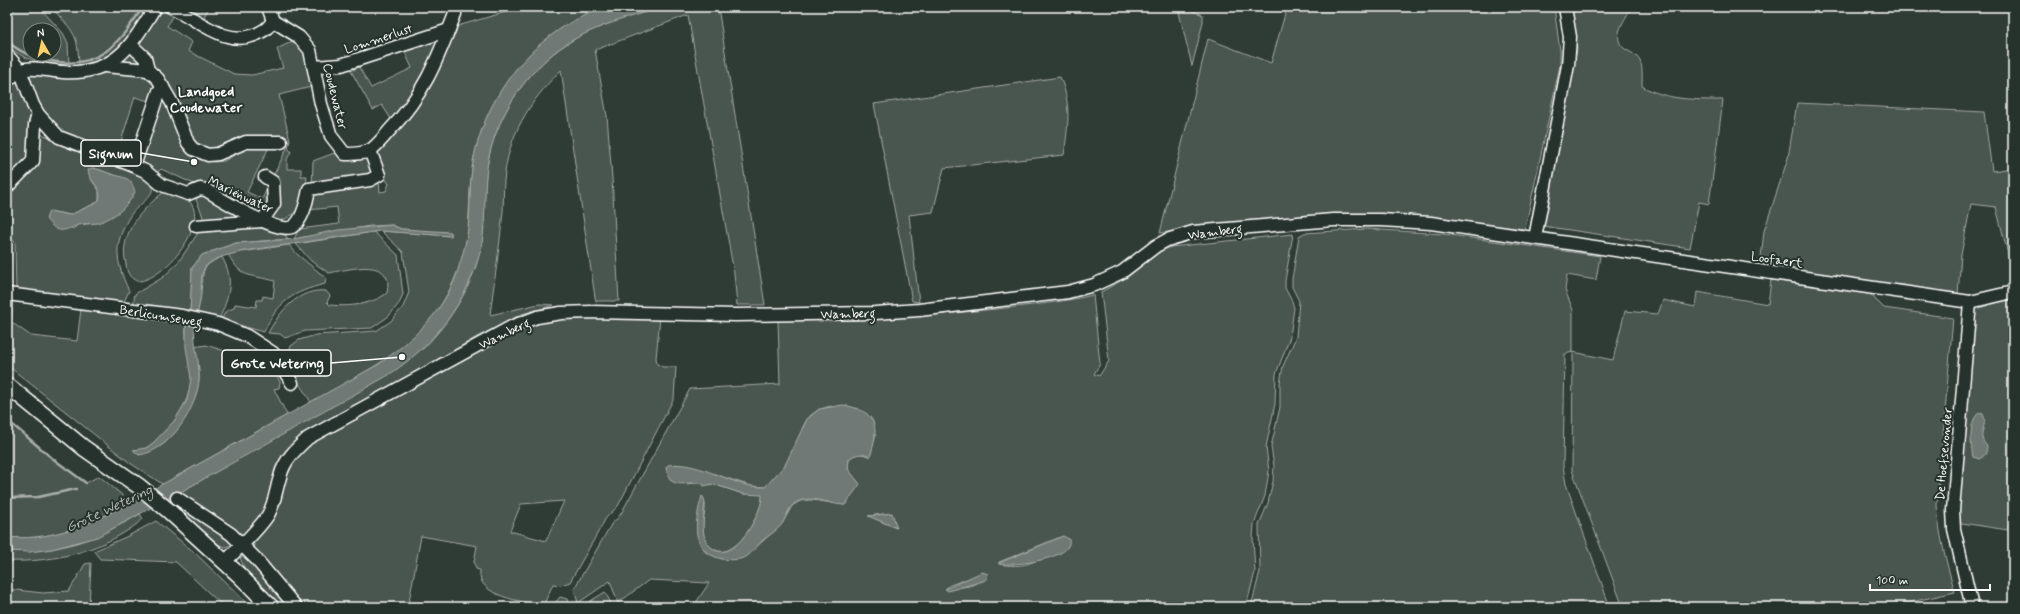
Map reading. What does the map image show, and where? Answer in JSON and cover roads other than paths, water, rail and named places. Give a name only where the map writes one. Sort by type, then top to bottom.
[{"type":"main road","points":[[7,385],[84,448],[140,487],[225,562],[271,607]]},
{"type":"street","points":[[7,81],[20,70],[35,69],[75,73],[92,71],[105,66],[131,45],[155,7]]},
{"type":"street","points":[[171,7],[191,19],[229,37],[248,38],[268,29],[273,21],[268,7]]},
{"type":"street","points":[[365,152],[371,150],[376,145],[418,98],[435,65],[455,7]]},
{"type":"street","points":[[1532,237],[1568,65],[1570,37],[1565,7]]},
{"type":"street","name":"Coudewater","points":[[273,21],[299,38],[310,50],[321,104],[331,136],[345,154],[365,152]]},
{"type":"street","name":"Lommerlust","points":[[314,67],[341,65],[448,30]]},
{"type":"street","points":[[131,45],[145,58],[148,70],[158,79],[163,87],[172,103],[188,143],[201,153],[208,155],[218,154],[246,142],[281,142]]},
{"type":"street","points":[[7,56],[20,70]]},
{"type":"street","points":[[105,66],[148,70]]},
{"type":"street","name":"Mariënwater","points":[[20,70],[38,114],[59,137],[145,171],[162,185],[188,194],[200,188],[206,190],[262,221],[285,229],[294,225],[307,202],[309,189],[370,180],[379,175],[371,153],[365,152]]},
{"type":"street","points":[[134,166],[159,91],[163,87]]},
{"type":"street","points":[[7,187],[33,161],[34,125],[38,114]]},
{"type":"street","points":[[196,226],[262,221],[274,204],[272,182],[265,177]]},
{"type":"street","name":"Wamberg","points":[[225,562],[268,514],[273,505],[280,476],[287,460],[308,438],[513,326],[537,318],[561,313],[591,312],[699,315],[874,313],[920,310],[1068,292],[1108,280],[1122,272],[1156,246],[1178,236],[1194,232],[1276,224],[1333,220],[1402,220],[1532,237]]},
{"type":"street","name":"Loofaert","points":[[1532,237],[1970,302],[1989,299],[2013,292]]},
{"type":"street","name":"Berlicumseweg","points":[[7,294],[182,316],[232,329],[273,353],[292,383]]},
{"type":"street","name":"De Hoefsevonder","points":[[1970,302],[1953,510],[1954,530],[1972,607]]},
{"type":"street","points":[[177,498],[231,534],[242,544],[296,607]]},
{"type":"waterway","points":[[7,41],[22,52],[39,58],[68,63],[83,62],[95,58],[116,43],[143,7]]},
{"type":"waterway","points":[[7,420],[52,458],[86,483]]},
{"type":"waterway","points":[[7,498],[38,497],[76,489]]},
{"type":"place","name":"Signum","points":[[194,162]]},
{"type":"place","name":"Grote Wetering","points":[[402,357]]},
{"type":"district","name":"Landgoed Coudewater","points":[[206,100]]}]
